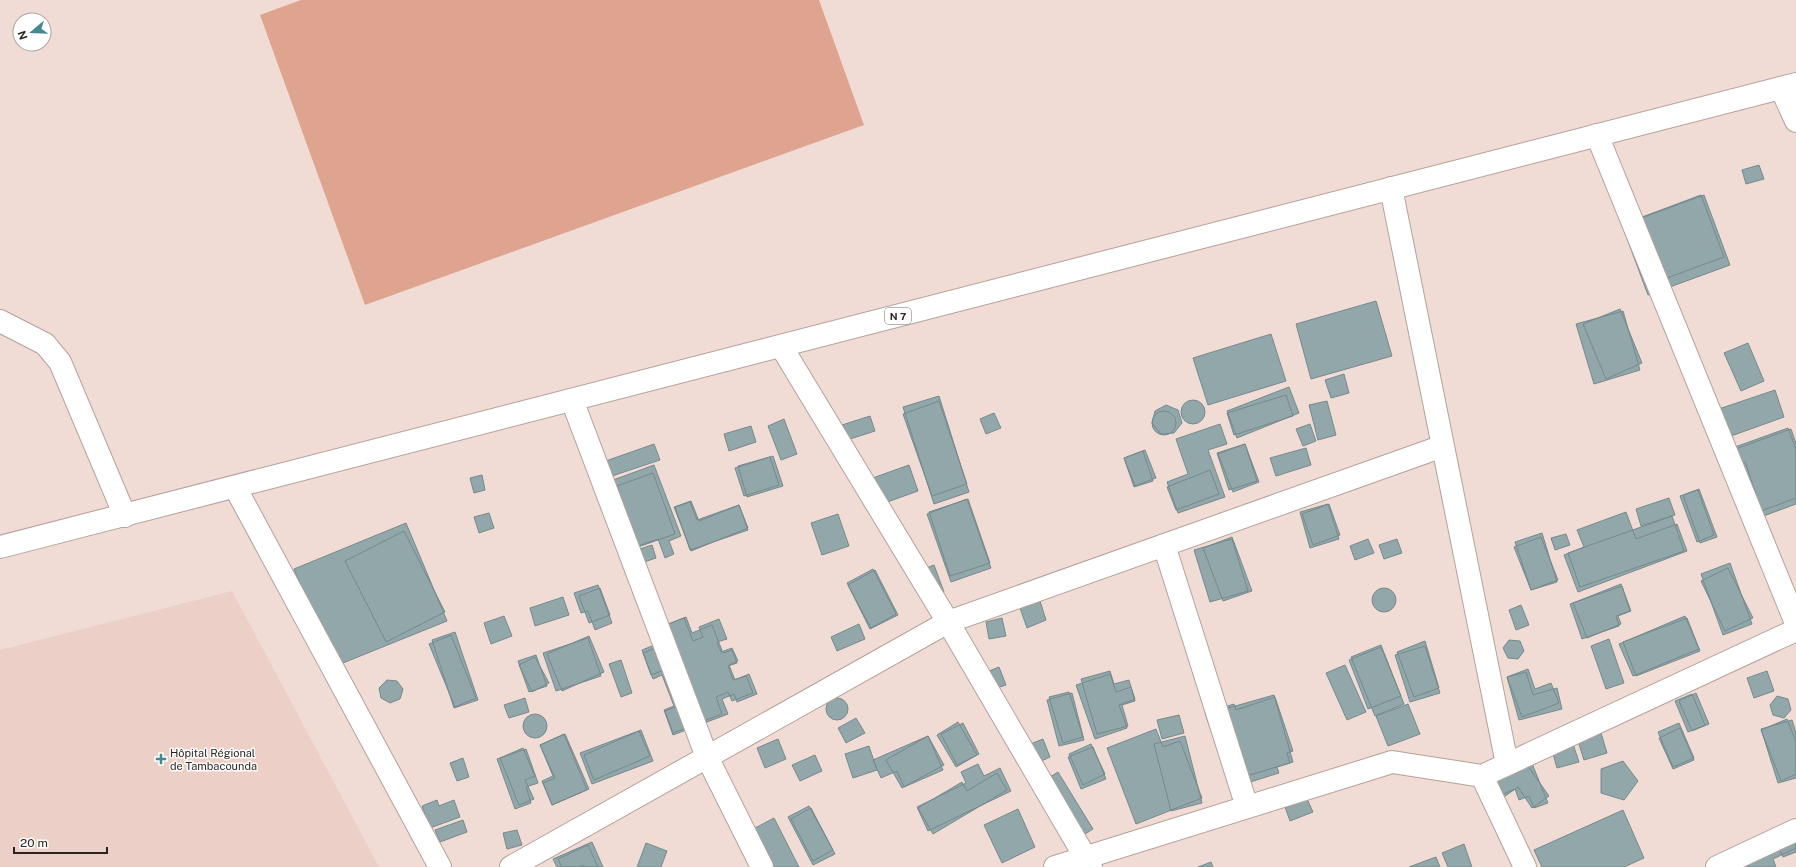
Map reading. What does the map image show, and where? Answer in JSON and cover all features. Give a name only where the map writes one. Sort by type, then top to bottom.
[{"type":"main road","points":[[1788,86],[1796,121]]},
{"type":"main road","name":"N 7","points":[[0,548],[1788,86]]},
{"type":"main road","points":[[1597,135],[1796,623]]},
{"type":"main road","points":[[1391,188],[1507,764]]},
{"type":"main road","points":[[0,321],[46,344],[60,362],[125,516]]},
{"type":"main road","points":[[781,346],[948,622],[1089,862]]},
{"type":"main road","points":[[572,400],[708,757],[762,867]]},
{"type":"main road","points":[[511,867],[948,622],[1443,446]]},
{"type":"main road","points":[[235,487],[440,867]]},
{"type":"main road","points":[[1164,545],[1247,807]]},
{"type":"main road","points":[[1055,867],[1089,862],[1247,807],[1392,762],[1482,776],[1796,630]]},
{"type":"main road","points":[[1482,776],[1525,867]]},
{"type":"main road","points":[[1717,867],[1796,830]]},
{"type":"shaded area","points":[[301,0],[819,0],[864,125],[365,305],[260,15]]},
{"type":"shaded area","name":"Hôpital Régional de Tambacounda","points":[[232,591],[379,867],[0,867],[0,650]]},
{"type":"building","points":[[1759,165],[1764,179],[1746,184],[1742,170]]},
{"type":"building","points":[[1701,195],[1724,257],[1648,285],[1626,223]]},
{"type":"building","points":[[1704,195],[1730,265],[1648,295],[1622,225]]},
{"type":"building","points":[[1376,301],[1392,356],[1311,379],[1296,324]]},
{"type":"building","points":[[1620,309],[1642,363],[1606,379],[1583,324]]},
{"type":"building","points":[[1623,311],[1640,370],[1594,384],[1576,324]]},
{"type":"building","points":[[1271,334],[1286,381],[1208,405],[1193,358]]},
{"type":"building","points":[[1748,343],[1764,381],[1741,391],[1724,353]]},
{"type":"building","points":[[1344,374],[1349,393],[1331,398],[1325,380]]},
{"type":"building","points":[[1289,387],[1299,413],[1237,438],[1227,411]]},
{"type":"building","points":[[1775,390],[1784,417],[1720,440],[1710,412]]},
{"type":"building","points":[[1286,395],[1293,416],[1234,435],[1227,413]]},
{"type":"building","points":[[939,396],[969,492],[934,504],[903,407]]},
{"type":"building","points":[[1193,400],[1202,403],[1205,412],[1202,421],[1193,424],[1184,421],[1181,412],[1184,403]]},
{"type":"building","points":[[939,401],[967,484],[932,496],[903,414]]},
{"type":"building","points":[[1327,401],[1336,435],[1318,440],[1309,405]]},
{"type":"building","points":[[1166,405],[1178,410],[1182,423],[1174,433],[1161,434],[1152,423],[1155,411]]},
{"type":"building","points":[[1164,411],[1173,414],[1176,423],[1173,432],[1164,435],[1155,432],[1152,423],[1155,414]]},
{"type":"building","points":[[994,413],[1001,428],[986,434],[980,419]]},
{"type":"building","points":[[870,416],[875,431],[847,440],[842,425]]},
{"type":"building","points":[[784,419],[797,454],[781,460],[768,426]]},
{"type":"building","points":[[1220,424],[1227,444],[1208,450],[1225,497],[1178,513],[1167,482],[1188,474],[1176,439]]},
{"type":"building","points":[[1310,424],[1316,441],[1303,446],[1296,429]]},
{"type":"building","points":[[751,426],[756,442],[729,451],[724,434]]},
{"type":"building","points":[[1788,428],[1796,449],[1796,504],[1750,521],[1743,500],[1756,494],[1745,462],[1727,469],[1721,452]]},
{"type":"building","points":[[1791,429],[1796,443],[1796,498],[1753,514],[1730,451]]},
{"type":"building","points":[[654,444],[660,460],[609,477],[603,462]]},
{"type":"building","points":[[1245,444],[1259,482],[1233,492],[1218,454]]},
{"type":"building","points":[[1245,444],[1257,481],[1229,490],[1217,453]]},
{"type":"building","points":[[1306,448],[1311,465],[1276,476],[1270,458]]},
{"type":"building","points":[[1145,450],[1156,478],[1135,486],[1124,458]]},
{"type":"building","points":[[1143,451],[1153,481],[1134,487],[1124,458]]},
{"type":"building","points":[[773,456],[783,486],[747,497],[738,466]]},
{"type":"building","points":[[770,457],[779,485],[744,496],[735,468]]},
{"type":"building","points":[[654,465],[681,536],[669,541],[674,554],[665,558],[658,539],[630,549],[605,483]]},
{"type":"building","points":[[909,465],[918,491],[879,505],[870,479]]},
{"type":"building","points":[[1210,470],[1219,494],[1176,510],[1167,487]]},
{"type":"building","points":[[653,473],[675,534],[638,547],[617,486]]},
{"type":"building","points":[[482,475],[485,490],[474,493],[470,478]]},
{"type":"building","points":[[1699,489],[1717,537],[1700,543],[1683,495]]},
{"type":"building","points":[[1698,490],[1714,535],[1697,542],[1680,496]]},
{"type":"building","points":[[1669,498],[1675,515],[1641,526],[1636,509]]},
{"type":"building","points":[[967,499],[991,568],[951,582],[927,514]]},
{"type":"building","points":[[968,499],[990,563],[950,576],[929,512]]},
{"type":"building","points":[[691,501],[699,521],[739,505],[748,528],[691,551],[674,507]]},
{"type":"building","points":[[690,502],[697,520],[739,505],[748,530],[690,550],[675,507]]},
{"type":"building","points":[[1328,504],[1339,539],[1310,548],[1300,512]]},
{"type":"building","points":[[1329,504],[1340,535],[1313,545],[1302,514]]},
{"type":"building","points":[[1626,512],[1636,539],[1677,524],[1687,551],[1578,592],[1564,555],[1584,547],[1577,530]]},
{"type":"building","points":[[489,513],[494,528],[479,533],[474,517]]},
{"type":"building","points":[[838,514],[849,546],[822,555],[811,523]]},
{"type":"building","points":[[1672,516],[1684,551],[1580,587],[1568,553]]},
{"type":"building","points":[[406,523],[447,621],[333,667],[294,569]]},
{"type":"building","points":[[404,531],[445,612],[386,642],[345,561]]},
{"type":"building","points":[[1542,533],[1557,582],[1531,590],[1515,542]]},
{"type":"building","points":[[1566,534],[1570,545],[1555,550],[1551,538]]},
{"type":"building","points":[[1232,537],[1252,591],[1223,601],[1203,548]]},
{"type":"building","points":[[1541,537],[1558,580],[1531,590],[1514,547]]},
{"type":"building","points":[[1232,539],[1248,591],[1210,602],[1194,550]]},
{"type":"building","points":[[1368,539],[1374,553],[1355,560],[1350,546]]},
{"type":"building","points":[[1397,539],[1402,553],[1384,559],[1379,545]]},
{"type":"building","points":[[652,545],[656,558],[638,564],[634,551]]},
{"type":"building","points":[[1730,563],[1752,624],[1723,635],[1701,574]]},
{"type":"building","points":[[934,565],[944,592],[931,597],[921,570]]},
{"type":"building","points":[[1728,568],[1753,618],[1725,631],[1701,581]]},
{"type":"building","points":[[873,569],[896,614],[871,628],[847,583]]},
{"type":"building","points":[[875,570],[898,615],[870,629],[848,585]]},
{"type":"building","points":[[1621,584],[1631,611],[1618,616],[1621,624],[1587,638],[1573,603]]},
{"type":"building","points":[[598,585],[612,623],[595,630],[588,611],[581,613],[574,593]]},
{"type":"building","points":[[1622,586],[1630,611],[1616,616],[1619,626],[1582,639],[1570,604]]},
{"type":"building","points":[[600,588],[610,615],[589,623],[579,596]]},
{"type":"building","points":[[1384,588],[1393,591],[1396,600],[1393,609],[1384,612],[1375,609],[1372,600],[1375,591]]},
{"type":"building","points":[[563,597],[569,615],[535,626],[530,608]]},
{"type":"building","points":[[1040,601],[1046,620],[1027,628],[1020,608]]},
{"type":"building","points":[[1521,605],[1529,625],[1516,630],[1509,610]]},
{"type":"building","points":[[504,616],[512,636],[491,644],[484,623]]},
{"type":"building","points":[[1685,616],[1699,649],[1633,676],[1619,644]]},
{"type":"building","points":[[686,617],[692,633],[712,625],[723,653],[732,650],[737,663],[728,666],[733,680],[746,676],[753,693],[732,701],[728,692],[716,697],[722,714],[673,733],[665,711],[678,706],[664,670],[651,675],[643,653],[673,641],[666,625]]},
{"type":"building","points":[[684,618],[693,641],[703,637],[699,627],[719,619],[727,639],[717,642],[721,652],[732,648],[738,661],[729,665],[735,680],[749,674],[757,694],[737,702],[734,694],[722,699],[728,714],[673,735],[664,710],[674,706],[662,675],[653,679],[642,650],[672,638],[666,625]]},
{"type":"building","points":[[1002,618],[1006,636],[989,639],[986,622]]},
{"type":"building","points":[[1687,618],[1700,651],[1636,676],[1623,642]]},
{"type":"building","points":[[859,624],[865,639],[837,651],[831,637]]},
{"type":"building","points":[[455,632],[478,700],[454,708],[432,640]]},
{"type":"building","points":[[451,635],[476,698],[455,707],[429,644]]},
{"type":"building","points":[[589,636],[604,672],[562,691],[547,654]]},
{"type":"building","points":[[588,638],[601,676],[556,691],[543,653]]},
{"type":"building","points":[[1609,639],[1624,683],[1606,689],[1591,646]]},
{"type":"building","points":[[1509,640],[1520,641],[1524,651],[1518,659],[1508,658],[1503,648]]},
{"type":"building","points":[[1425,641],[1439,688],[1414,697],[1397,652]]},
{"type":"building","points":[[1381,645],[1404,704],[1375,716],[1351,657]]},
{"type":"building","points":[[1425,646],[1440,693],[1410,702],[1395,655]]},
{"type":"building","points":[[1381,647],[1401,696],[1368,709],[1349,660]]},
{"type":"building","points":[[536,655],[547,686],[529,692],[518,661]]},
{"type":"building","points":[[535,657],[549,683],[532,692],[519,665]]},
{"type":"building","points":[[621,660],[632,693],[621,697],[609,664]]},
{"type":"building","points":[[1345,665],[1366,712],[1347,720],[1326,673]]},
{"type":"building","points":[[999,667],[1006,685],[988,691],[982,674]]},
{"type":"building","points":[[1528,669],[1535,689],[1551,683],[1559,703],[1522,717],[1507,677]]},
{"type":"building","points":[[1110,671],[1114,684],[1129,680],[1135,701],[1122,705],[1128,726],[1097,734],[1081,679]]},
{"type":"building","points":[[1767,671],[1774,691],[1754,698],[1747,678]]},
{"type":"building","points":[[1526,672],[1533,695],[1557,688],[1562,709],[1519,720],[1507,677]]},
{"type":"building","points":[[1110,674],[1116,692],[1131,687],[1135,699],[1119,705],[1127,728],[1095,739],[1076,685]]},
{"type":"building","points":[[387,680],[397,681],[403,689],[400,699],[390,703],[381,698],[379,688]]},
{"type":"building","points":[[1069,692],[1083,737],[1063,743],[1049,697]]},
{"type":"building","points":[[1072,693],[1084,740],[1059,746],[1047,700]]},
{"type":"building","points":[[1696,693],[1709,724],[1692,731],[1679,701]]},
{"type":"building","points":[[1692,694],[1705,725],[1688,732],[1675,701]]},
{"type":"building","points":[[1274,695],[1293,762],[1233,780],[1214,712]]},
{"type":"building","points":[[1777,696],[1788,699],[1791,710],[1784,718],[1773,715],[1770,705]]},
{"type":"building","points":[[1275,697],[1293,751],[1287,753],[1290,763],[1277,767],[1279,773],[1247,783],[1233,794],[1205,713],[1234,704],[1236,710]]},
{"type":"building","points":[[525,698],[529,712],[509,718],[504,705]]},
{"type":"building","points":[[837,698],[845,701],[848,709],[845,717],[837,720],[829,717],[826,709],[829,701]]},
{"type":"building","points":[[1408,704],[1420,734],[1388,746],[1376,716]]},
{"type":"building","points":[[535,714],[544,717],[547,726],[544,735],[535,738],[526,735],[523,726],[526,717]]},
{"type":"building","points":[[1179,715],[1184,733],[1162,739],[1157,720]]},
{"type":"building","points":[[856,718],[865,733],[846,743],[838,728]]},
{"type":"building","points":[[1787,719],[1796,742],[1796,774],[1781,781],[1761,730]]},
{"type":"building","points":[[1792,720],[1796,733],[1796,778],[1778,783],[1761,729]]},
{"type":"building","points":[[958,722],[977,755],[956,767],[937,735]]},
{"type":"building","points":[[963,723],[979,754],[957,765],[941,734]]},
{"type":"building","points":[[1679,723],[1694,758],[1673,767],[1658,732]]},
{"type":"building","points":[[1680,728],[1694,760],[1673,769],[1659,738]]},
{"type":"building","points":[[1156,729],[1163,747],[1180,741],[1202,798],[1136,824],[1107,748]]},
{"type":"building","points":[[641,730],[653,761],[592,784],[580,753]]},
{"type":"building","points":[[639,731],[650,756],[594,780],[584,755]]},
{"type":"building","points":[[1601,733],[1607,753],[1584,760],[1578,741]]},
{"type":"building","points":[[564,734],[587,790],[552,805],[542,781],[553,776],[540,745]]},
{"type":"building","points":[[565,734],[589,789],[552,805],[543,783],[555,778],[540,745]]},
{"type":"building","points":[[928,736],[943,770],[904,787],[897,771],[881,778],[873,760]]},
{"type":"building","points":[[928,736],[944,765],[902,788],[886,760]]},
{"type":"building","points":[[1185,736],[1202,803],[1171,811],[1154,744]]},
{"type":"building","points":[[778,739],[786,759],[765,768],[757,748]]},
{"type":"building","points":[[1043,739],[1050,757],[1031,766],[1023,747]]},
{"type":"building","points":[[1091,744],[1105,774],[1083,785],[1069,754]]},
{"type":"building","points":[[1573,744],[1579,762],[1557,768],[1552,750]]},
{"type":"building","points":[[869,746],[877,770],[853,778],[845,754]]},
{"type":"building","points":[[1093,747],[1106,779],[1081,789],[1068,757]]},
{"type":"building","points":[[523,748],[535,776],[525,780],[534,799],[519,805],[500,758]]},
{"type":"building","points":[[526,749],[538,783],[526,787],[531,803],[515,809],[497,759]]},
{"type":"building","points":[[815,755],[822,771],[800,781],[792,765]]},
{"type":"building","points":[[463,758],[469,777],[457,781],[450,763]]},
{"type":"building","points":[[1523,759],[1549,796],[1532,808],[1518,787],[1501,799],[1490,782]]},
{"type":"building","points":[[1531,761],[1548,803],[1534,808],[1529,796],[1519,800],[1515,789],[1486,802],[1478,782]]},
{"type":"building","points":[[1623,761],[1638,781],[1624,800],[1601,793],[1601,769]]},
{"type":"building","points":[[978,764],[984,776],[1000,768],[1011,791],[928,831],[917,807],[966,783],[961,772]]},
{"type":"building","points":[[1058,772],[1093,829],[1077,839],[1042,782]]},
{"type":"building","points":[[997,773],[1007,790],[933,834],[918,808],[962,782],[967,791]]},
{"type":"building","points":[[1307,799],[1313,812],[1290,821],[1285,807]]},
{"type":"building","points":[[437,800],[439,806],[454,800],[460,817],[430,828],[422,806]]},
{"type":"building","points":[[809,806],[835,854],[813,865],[788,817]]},
{"type":"building","points":[[811,808],[833,850],[813,861],[791,819]]},
{"type":"building","points":[[1018,809],[1035,847],[1002,863],[984,825]]},
{"type":"building","points":[[1623,810],[1644,858],[1624,867],[1542,867],[1534,850]]},
{"type":"building","points":[[774,818],[799,867],[758,867],[742,835]]},
{"type":"building","points":[[463,820],[467,832],[440,842],[435,830]]},
{"type":"building","points":[[517,830],[522,845],[507,849],[503,833]]},
{"type":"building","points":[[1796,832],[1796,852],[1783,857],[1776,841]]},
{"type":"building","points":[[1796,836],[1796,848],[1773,859],[1776,867],[1745,867],[1742,860]]},
{"type":"building","points":[[592,842],[603,867],[584,867],[583,865],[579,867],[557,867],[553,859]]},
{"type":"building","points":[[646,843],[667,851],[661,867],[637,867]]},
{"type":"building","points":[[1464,844],[1472,867],[1448,867],[1442,853]]},
{"type":"building","points":[[588,845],[598,867],[562,867],[558,859]]},
{"type":"building","points":[[1436,857],[1440,867],[1409,867]]},
{"type":"building","points":[[1211,862],[1213,867],[1198,867]]},
{"type":"place","name":"Hôpital Régional de Tambacounda","points":[[161,759]]}]
